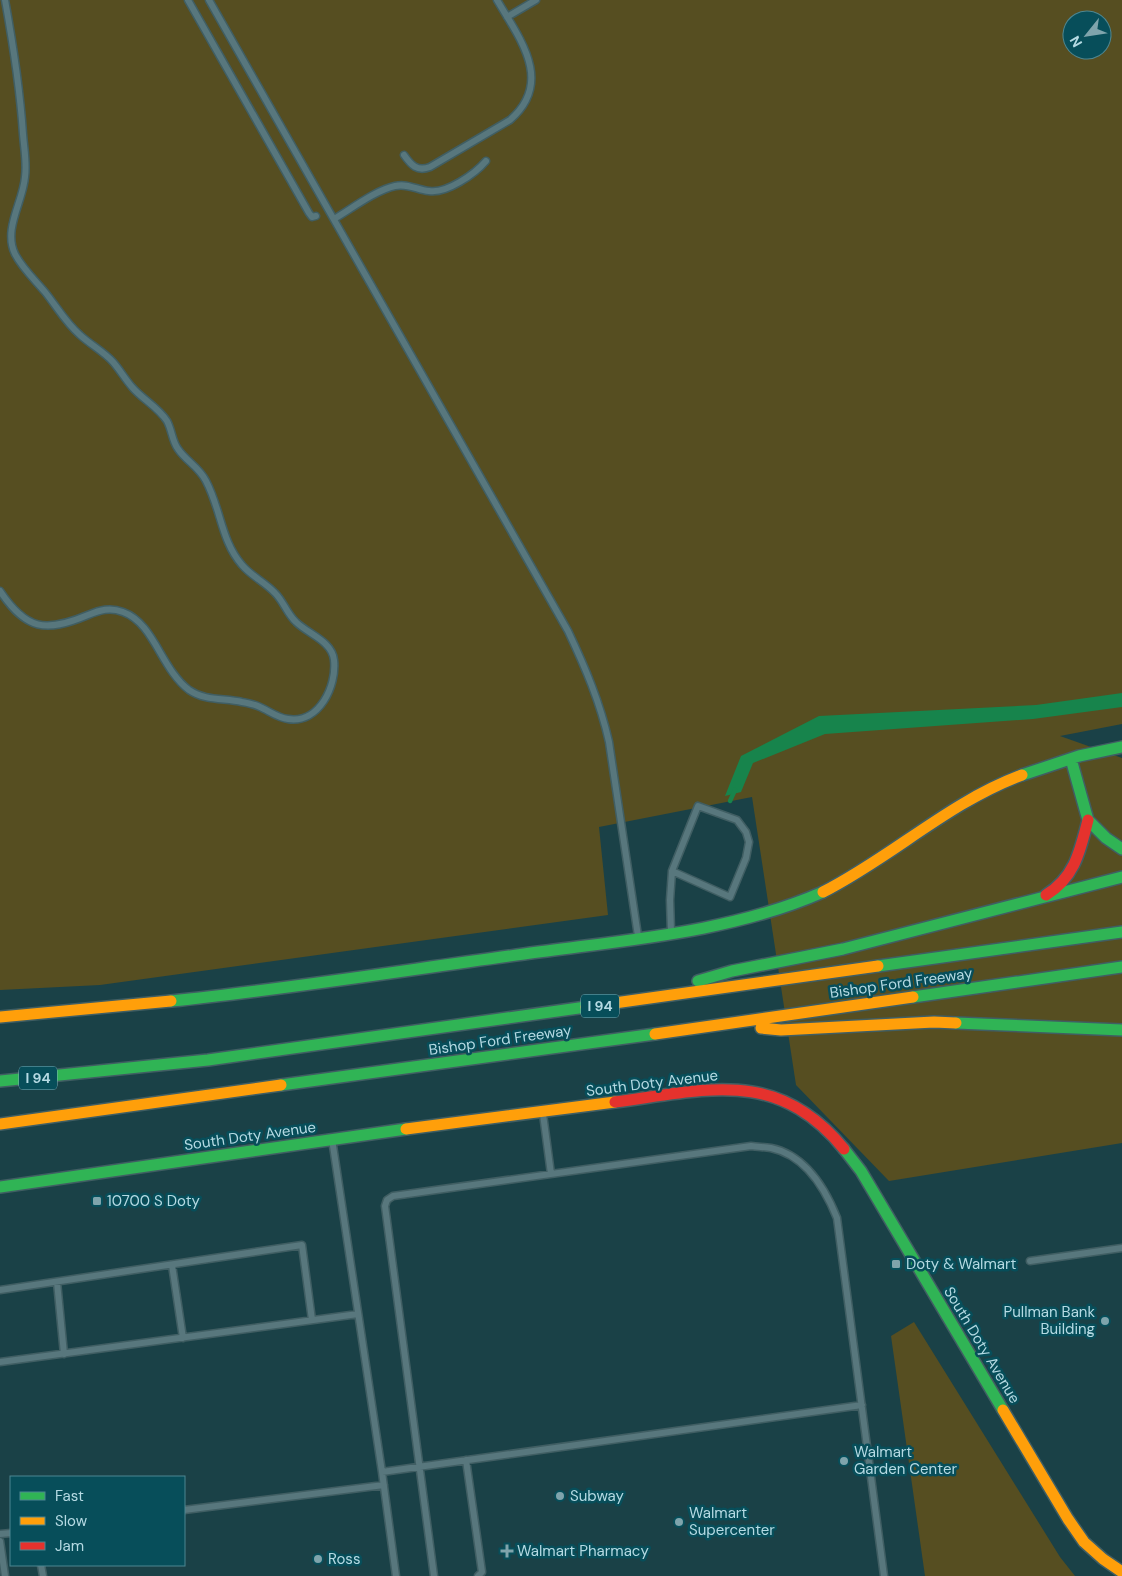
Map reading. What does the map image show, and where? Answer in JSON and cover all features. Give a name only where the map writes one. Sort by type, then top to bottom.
[{"type":"main road","points":[[0,1017],[252,992],[638,938],[716,925],[777,910],[843,882],[874,864],[960,806],[999,784],[1041,767],[1071,758],[1122,747]]},
{"type":"main road","points":[[1071,758],[1088,820],[1106,838],[1122,849]]},
{"type":"main road","points":[[1041,898],[1059,886],[1070,873],[1088,820]]},
{"type":"main road","points":[[613,1005],[732,971],[843,949],[1122,877]]},
{"type":"main road","name":"Bishop Ford Freeway","points":[[0,1081],[208,1060],[613,1005],[1122,932]]},
{"type":"main road","name":"Bishop Ford Freeway","points":[[0,1124],[728,1024],[806,1011],[1122,967]]},
{"type":"main road","points":[[728,1024],[782,1030],[934,1022],[1122,1030]]},
{"type":"main road","name":"South Doty Avenue","points":[[0,1187],[332,1139],[714,1089],[736,1089],[761,1093],[803,1111],[842,1144],[861,1171],[1068,1519],[1084,1542],[1103,1559],[1122,1572]]},
{"type":"lane","points":[[0,591],[17,613],[34,624],[56,626],[100,610],[112,609],[132,616],[148,633],[174,676],[192,692],[200,696],[248,703],[286,719],[296,720],[312,714],[326,699],[330,691],[334,674],[334,655],[324,642],[294,620],[276,594],[240,564],[229,547],[207,482],[193,464],[178,450],[167,422],[155,408],[131,387],[114,363],[104,353],[74,329],[16,256],[10,238],[25,176],[25,157],[20,101],[5,0]]},
{"type":"lane","points":[[188,0],[309,213],[312,217],[316,216]]},
{"type":"lane","points":[[210,0],[568,631],[591,682],[604,718],[638,938]]},
{"type":"lane","points":[[404,155],[417,169],[430,167],[510,120],[520,111],[530,95],[532,74],[526,52],[498,0]]},
{"type":"lane","points":[[507,17],[536,0]]},
{"type":"lane","points":[[334,219],[384,189],[395,186],[406,185],[429,191],[438,191],[472,174],[486,161]]},
{"type":"lane","points":[[671,932],[670,900],[672,871],[698,806],[737,820],[746,832],[749,842],[746,858],[730,897],[672,871]]},
{"type":"lane","points":[[543,1112],[551,1174]]},
{"type":"lane","points":[[332,1139],[396,1576]]},
{"type":"lane","points":[[434,1576],[418,1467],[386,1203],[390,1197],[751,1146],[771,1148],[794,1158],[807,1168],[828,1196],[837,1218],[884,1576]]},
{"type":"lane","points":[[0,1290],[302,1245],[312,1320]]},
{"type":"lane","points":[[1030,1261],[1122,1248]]},
{"type":"lane","points":[[172,1265],[183,1338]]},
{"type":"lane","points":[[58,1282],[64,1354]]},
{"type":"lane","points":[[0,1362],[358,1314]]},
{"type":"lane","points":[[382,1472],[862,1405]]},
{"type":"lane","points":[[466,1460],[482,1572],[478,1576]]},
{"type":"lane","points":[[185,1510],[384,1484]]},
{"type":"lane","points":[[0,1541],[6,1576]]},
{"type":"shaded area","points":[[0,0],[1122,0],[1122,724],[1060,736],[1122,758],[1122,1143],[889,1181],[796,1085],[752,797],[599,827],[608,915],[100,985],[0,990]]},
{"type":"shaded area","points":[[1122,693],[1122,707],[1033,719],[825,734],[753,763],[741,792],[725,796],[741,756],[819,716],[1036,705]]},
{"type":"shaded area","points":[[914,1322],[1060,1557],[1075,1576],[925,1576],[891,1336]]},
{"type":"waterway","points":[[730,801],[735,790]]},
{"type":"traffic: fast","points":[[1022,775],[1079,756],[1122,747]]},
{"type":"traffic: fast","points":[[1071,759],[1088,820],[1106,838],[1122,849]]},
{"type":"traffic: fast","points":[[698,981],[732,971],[843,949],[1122,877]]},
{"type":"traffic: fast","points":[[171,1001],[303,985],[676,933],[751,917],[788,906],[823,892]]},
{"type":"traffic: fast","points":[[878,966],[1122,932]]},
{"type":"traffic: fast","points":[[913,997],[1122,967]]},
{"type":"traffic: fast","points":[[0,1081],[208,1060],[586,1007]]},
{"type":"traffic: fast","points":[[956,1023],[1122,1030]]},
{"type":"traffic: fast","points":[[281,1085],[655,1034]]},
{"type":"traffic: fast","points":[[0,1187],[406,1129]]},
{"type":"traffic: fast","points":[[844,1149],[861,1171],[1003,1410]]},
{"type":"traffic: slow","points":[[823,892],[873,863],[970,800],[995,786],[1022,775]]},
{"type":"traffic: slow","points":[[586,1007],[878,966]]},
{"type":"traffic: slow","points":[[655,1034],[913,997]]},
{"type":"traffic: slow","points":[[0,1017],[171,1001]]},
{"type":"traffic: slow","points":[[761,1028],[781,1030],[934,1022],[956,1023]]},
{"type":"traffic: slow","points":[[0,1124],[281,1085]]},
{"type":"traffic: slow","points":[[406,1129],[615,1102]]},
{"type":"traffic: slow","points":[[1003,1410],[1068,1519],[1084,1542],[1103,1559],[1122,1572]]},
{"type":"traffic: jam","points":[[1046,895],[1056,888],[1070,872],[1079,853],[1088,820]]},
{"type":"traffic: jam","points":[[615,1102],[710,1090],[738,1090],[766,1095],[793,1105],[819,1123],[844,1149]]},
{"type":"place","name":"10700 S Doty","points":[[97,1201]]},
{"type":"place","name":"Doty & Walmart","points":[[896,1264]]},
{"type":"place","name":"Pullman Bank Building","points":[[1105,1321]]},
{"type":"place","name":"Walmart Garden Center","points":[[844,1461]]},
{"type":"place","name":"Subway","points":[[560,1496]]},
{"type":"place","name":"Walmart Supercenter","points":[[679,1522]]},
{"type":"place","name":"Walmart Pharmacy","points":[[507,1551]]},
{"type":"place","name":"Ross","points":[[318,1559]]}]
